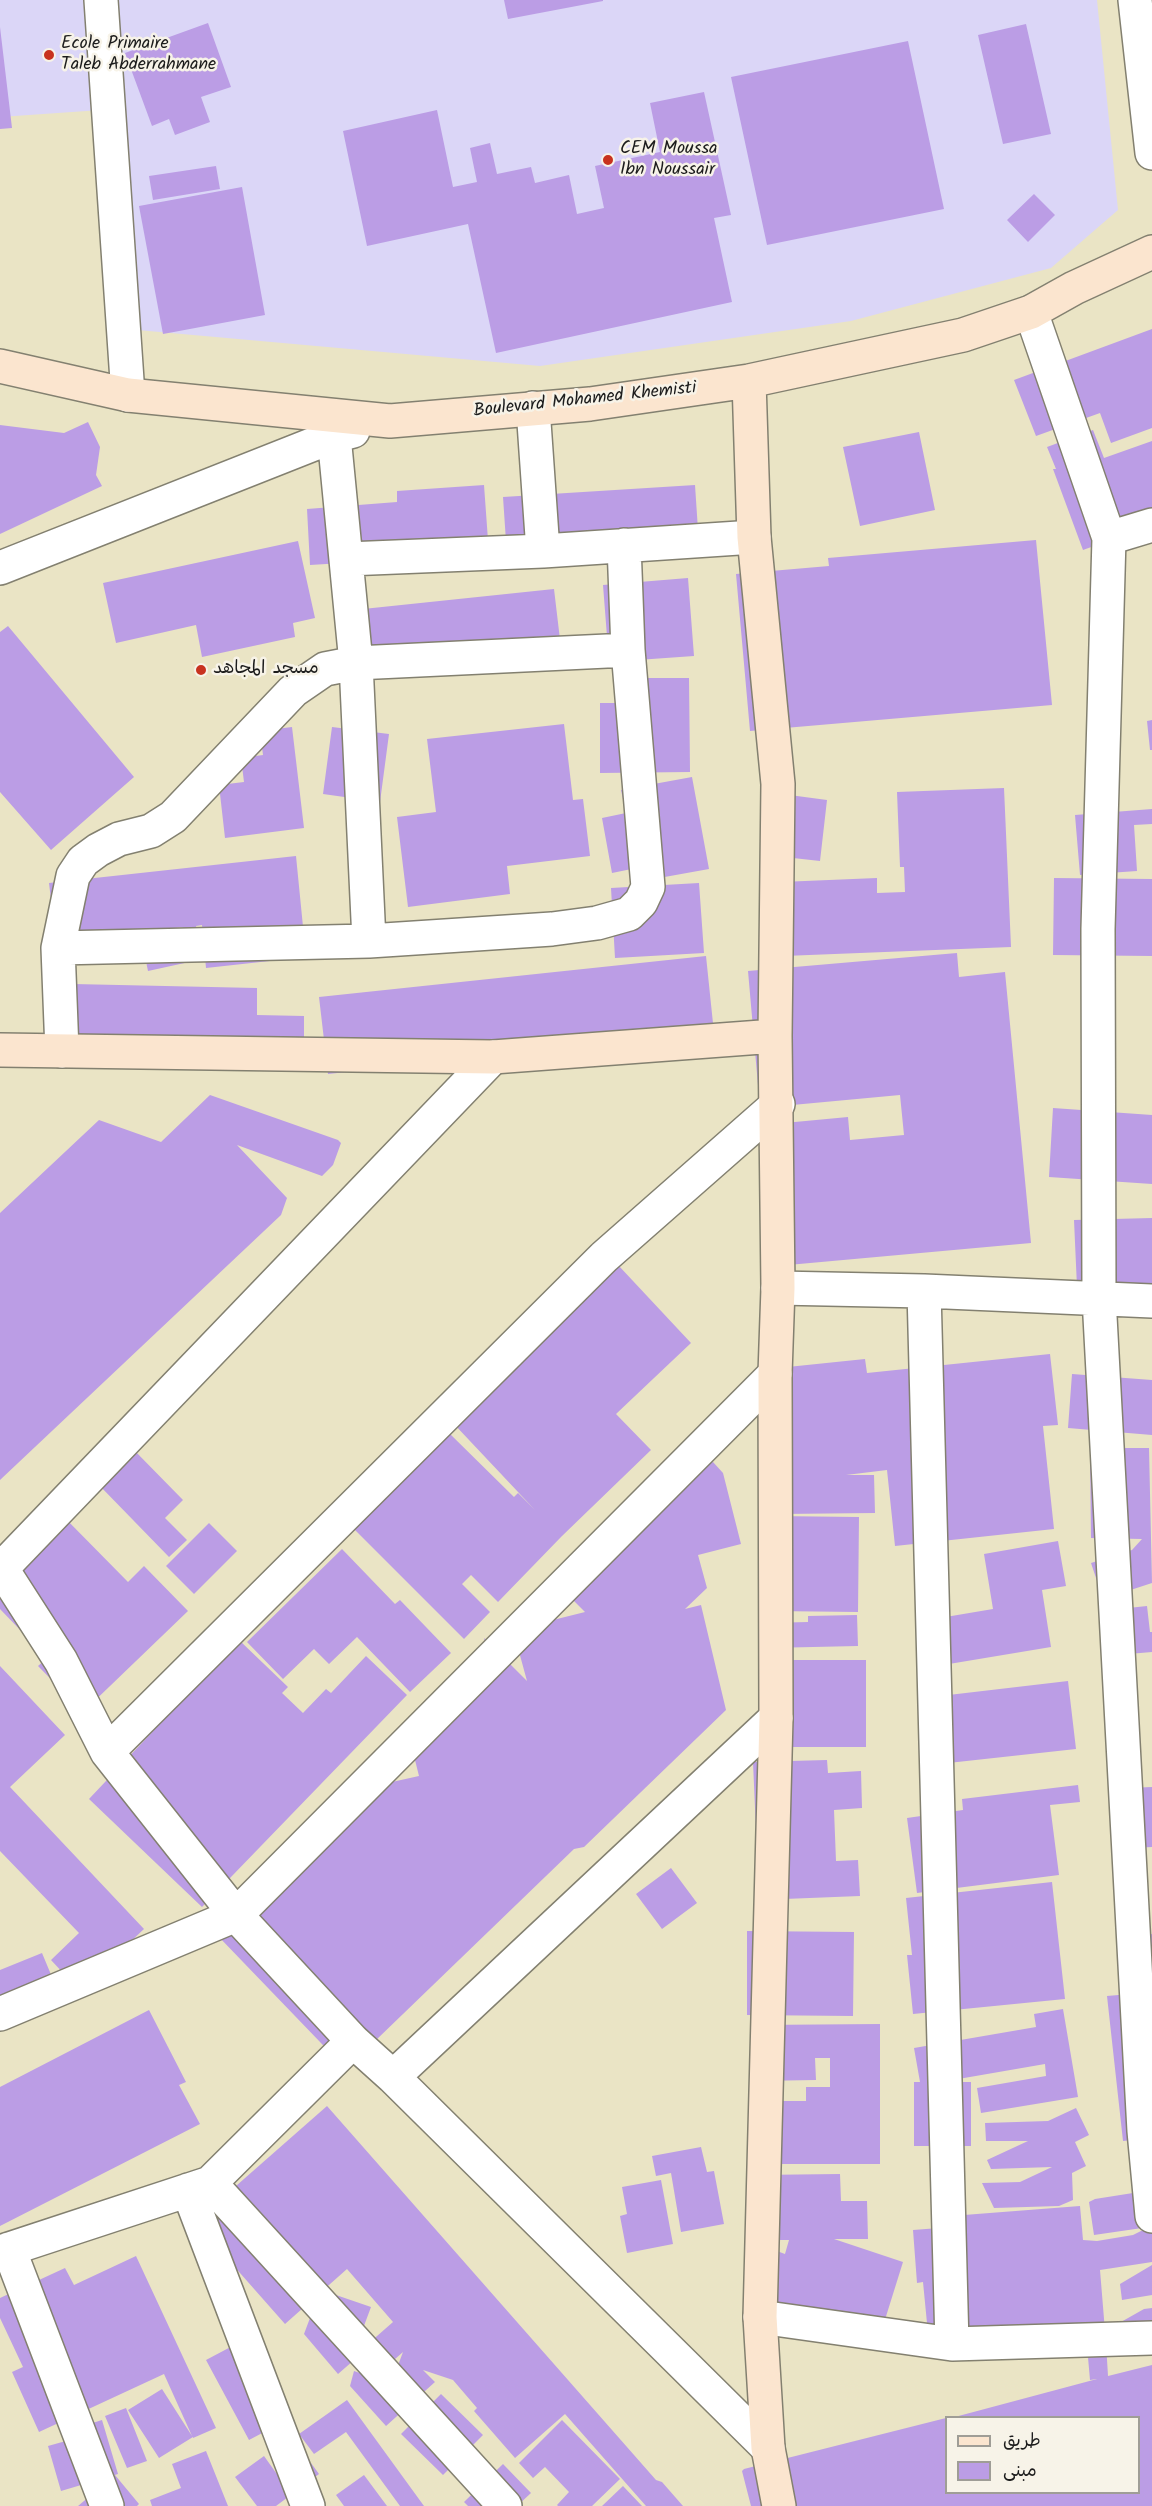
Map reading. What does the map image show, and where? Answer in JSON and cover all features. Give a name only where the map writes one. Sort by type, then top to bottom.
[{"type":"street","points":[[101,0],[128,395]]},
{"type":"street","points":[[1135,0],[1152,153]]},
{"type":"street","name":"Boulevard Mohamed Khemisti","points":[[0,366],[128,395],[390,421],[590,404],[749,381],[963,335],[1031,312],[1074,288],[1152,252]]},
{"type":"street","points":[[1031,312],[1109,538],[1098,928],[1099,1298],[1152,2216]]},
{"type":"street","points":[[749,381],[754,537],[778,784],[775,1036],[778,1104],[778,1288],[775,1374],[776,1718],[760,2317],[768,2448],[779,2506]]},
{"type":"street","points":[[533,408],[543,551]]},
{"type":"street","points":[[0,568],[334,436],[390,421]]},
{"type":"street","points":[[334,436],[356,663],[369,941]]},
{"type":"street","points":[[1109,538],[1152,525]]},
{"type":"street","points":[[347,558],[543,551],[754,537]]},
{"type":"street","points":[[58,948],[369,941],[552,929],[597,923],[629,914],[641,902],[648,887],[628,650],[624,545]]},
{"type":"street","points":[[62,1051],[58,948],[73,876],[83,861],[98,850],[119,839],[151,831],[173,817],[293,691],[325,669],[356,663],[628,650]]},
{"type":"street","points":[[0,1050],[493,1057],[775,1036]]},
{"type":"street","points":[[493,1057],[1,1567],[62,1661],[106,1752],[236,1915],[353,2041],[393,2077],[768,2448]]},
{"type":"street","points":[[106,1752],[604,1257],[778,1104]]},
{"type":"street","points":[[778,1288],[924,1291],[1152,1301]]},
{"type":"street","points":[[924,1291],[952,2344]]},
{"type":"street","points":[[0,2014],[236,1915],[775,1374]]},
{"type":"street","points":[[393,2077],[776,1718]]},
{"type":"street","points":[[107,2506],[4,2250],[199,2187],[353,2041]]},
{"type":"street","points":[[199,2187],[308,2506]]},
{"type":"street","points":[[199,2187],[505,2506]]},
{"type":"street","points":[[760,2317],[952,2344],[1152,2338]]},
{"type":"shaded area","name":"CEM Moussa Ibn Noussair","points":[[0,0],[1097,0],[1118,210],[1051,268],[851,321],[540,366],[115,328],[101,110],[0,117]]},
{"type":"building","points":[[504,0],[603,0],[603,1],[508,19]]},
{"type":"building","points":[[208,23],[231,87],[201,97],[210,122],[175,135],[169,119],[152,126],[125,53]]},
{"type":"building","points":[[1026,24],[1051,134],[1003,144],[978,35]]},
{"type":"building","points":[[0,27],[12,128],[0,129]]},
{"type":"building","points":[[908,41],[944,209],[767,245],[731,77]]},
{"type":"building","points":[[704,92],[731,215],[714,218],[732,302],[496,353],[468,224],[367,246],[343,131],[437,110],[453,187],[477,182],[470,148],[490,143],[497,174],[531,167],[535,183],[569,175],[577,214],[604,208],[595,166],[660,152],[650,103]]},
{"type":"building","points":[[216,166],[220,189],[153,200],[149,176]]},
{"type":"building","points":[[242,187],[265,315],[163,334],[139,206]]},
{"type":"building","points":[[1034,194],[1055,215],[1028,242],[1007,220]]},
{"type":"building","points":[[1152,329],[1152,428],[1111,443],[1100,413],[1036,436],[1014,380]]},
{"type":"building","points":[[88,422],[100,447],[96,475],[102,486],[0,534],[0,425],[64,433]]},
{"type":"building","points":[[1093,430],[1104,458],[1152,441],[1152,525],[1083,550],[1047,447]]},
{"type":"building","points":[[919,432],[935,510],[860,526],[843,447]]},
{"type":"building","points":[[484,485],[489,554],[310,565],[307,509],[397,502],[397,491]]},
{"type":"building","points":[[695,485],[699,545],[507,556],[503,497]]},
{"type":"building","points":[[1036,540],[1052,705],[750,731],[736,574],[829,566],[828,558]]},
{"type":"building","points":[[298,541],[315,618],[293,623],[295,637],[202,657],[196,625],[116,643],[103,583]]},
{"type":"building","points":[[688,578],[694,656],[609,662],[603,585]]},
{"type":"building","points":[[554,589],[561,648],[351,670],[344,611]]},
{"type":"building","points":[[8,626],[134,777],[51,850],[0,792],[0,632]]},
{"type":"building","points":[[624,678],[689,678],[690,772],[600,773],[600,703],[624,703]]},
{"type":"building","points":[[1152,720],[1152,750],[1150,750],[1147,721]]},
{"type":"building","points":[[564,724],[573,800],[583,799],[590,856],[507,866],[510,894],[408,907],[397,817],[436,812],[427,739]]},
{"type":"building","points":[[292,727],[304,828],[225,838],[219,785],[244,782],[241,758],[263,755],[260,731]]},
{"type":"building","points":[[332,727],[389,734],[380,802],[323,794]]},
{"type":"building","points":[[692,777],[709,869],[659,878],[656,864],[612,873],[602,818],[626,813],[621,790]]},
{"type":"building","points":[[1004,788],[1011,947],[784,956],[781,882],[877,878],[877,893],[905,892],[904,867],[900,867],[897,792]]},
{"type":"building","points":[[782,794],[827,800],[820,861],[775,856]]},
{"type":"building","points":[[1152,809],[1152,824],[1134,825],[1137,871],[1080,875],[1075,815]]},
{"type":"building","points":[[296,856],[306,957],[206,968],[202,925],[196,926],[203,959],[148,971],[141,937],[184,927],[56,941],[49,883]]},
{"type":"building","points":[[1054,878],[1152,879],[1152,956],[1053,955]]},
{"type":"building","points":[[699,883],[704,953],[615,958],[611,888]]},
{"type":"building","points":[[957,953],[959,977],[1005,972],[1031,1243],[777,1266],[763,1125],[848,1117],[850,1140],[904,1135],[900,1095],[760,1108],[748,971]]},
{"type":"building","points":[[706,956],[714,1033],[328,1074],[319,997]]},
{"type":"building","points":[[73,984],[257,988],[257,1015],[304,1016],[304,1058],[72,1054]]},
{"type":"building","points":[[210,1095],[338,1140],[341,1143],[333,1165],[322,1176],[237,1145],[287,1198],[281,1215],[0,1480],[0,1213],[99,1120],[161,1142]]},
{"type":"building","points":[[1053,1108],[1152,1115],[1152,1184],[1049,1177]]},
{"type":"building","points":[[1152,1218],[1152,1284],[1077,1287],[1074,1220]]},
{"type":"building","points":[[619,1266],[691,1343],[616,1414],[651,1450],[498,1602],[471,1575],[462,1584],[490,1612],[464,1639],[352,1527],[447,1431],[514,1497],[518,1493],[535,1510],[453,1423]]},
{"type":"building","points":[[1050,1354],[1058,1425],[1043,1426],[1054,1529],[895,1546],[887,1470],[846,1475],[874,1475],[875,1513],[781,1514],[778,1368],[865,1359],[867,1373]]},
{"type":"building","points":[[1072,1374],[1152,1380],[1152,1435],[1068,1428]]},
{"type":"building","points":[[1090,1448],[1149,1448],[1152,1583],[1103,1599],[1091,1563],[1132,1550],[1142,1539],[1091,1538]]},
{"type":"building","points":[[133,1449],[183,1500],[165,1518],[187,1540],[169,1557],[98,1484]]},
{"type":"building","points":[[713,1462],[723,1473],[741,1544],[698,1555],[707,1588],[685,1609],[701,1605],[726,1710],[584,1847],[574,1849],[346,2069],[218,1936],[374,1786],[419,1776],[414,1756],[494,1678],[484,1638],[527,1681],[518,1648],[545,1622],[585,1612],[565,1592],[695,1467]]},
{"type":"building","points":[[62,1515],[128,1582],[144,1566],[188,1611],[83,1712],[38,1666],[47,1658],[0,1609],[0,1575]]},
{"type":"building","points":[[772,1516],[859,1517],[858,1612],[772,1611]]},
{"type":"building","points":[[209,1523],[237,1551],[194,1594],[166,1566]]},
{"type":"building","points":[[1058,1541],[1066,1586],[1042,1590],[1051,1647],[925,1668],[916,1622],[993,1609],[984,1554]]},
{"type":"building","points":[[342,1549],[395,1604],[400,1600],[451,1653],[410,1692],[357,1637],[329,1664],[314,1649],[283,1679],[247,1642]]},
{"type":"building","points":[[1147,1606],[1150,1632],[1152,1632],[1152,1652],[1105,1656],[1100,1611]]},
{"type":"building","points":[[857,1615],[858,1646],[768,1648],[767,1623],[808,1622],[808,1616]]},
{"type":"building","points":[[239,1640],[288,1687],[282,1693],[303,1713],[326,1689],[331,1693],[366,1656],[407,1695],[202,1907],[89,1799]]},
{"type":"building","points":[[765,1660],[866,1660],[866,1747],[766,1747]]},
{"type":"building","points":[[0,1666],[65,1735],[10,1787],[144,1929],[79,1990],[51,1960],[79,1933],[0,1851]]},
{"type":"building","points":[[1068,1681],[1076,1749],[930,1765],[923,1698]]},
{"type":"building","points":[[827,1760],[828,1773],[861,1771],[862,1808],[834,1810],[836,1861],[858,1860],[860,1896],[759,1900],[753,1762]]},
{"type":"building","points":[[1078,1785],[1080,1802],[1050,1805],[1059,1875],[917,1893],[907,1818],[963,1810],[962,1799]]},
{"type":"building","points":[[1152,1787],[1152,1847],[1132,1848],[1128,1788]]},
{"type":"building","points":[[671,1868],[697,1903],[662,1929],[636,1894]]},
{"type":"building","points":[[1052,1882],[1065,1999],[913,2014],[907,1955],[912,1955],[906,1898]]},
{"type":"building","points":[[747,1931],[854,1932],[853,2016],[747,2015]]},
{"type":"building","points":[[1152,1934],[1152,2138],[1123,2141],[1107,1996],[1130,1994],[1124,1937]]},
{"type":"building","points":[[42,1953],[52,1977],[0,1997],[0,1970]]},
{"type":"building","points":[[1063,2009],[1078,2097],[981,2113],[977,2088],[1046,2076],[1045,2064],[941,2082],[971,2082],[971,2146],[914,2146],[914,2082],[920,2082],[914,2048],[1036,2027],[1034,2014]]},
{"type":"building","points":[[149,2010],[186,2082],[179,2085],[200,2124],[0,2226],[0,2087]]},
{"type":"building","points":[[880,2024],[880,2164],[765,2164],[764,2101],[806,2101],[806,2087],[830,2087],[830,2058],[815,2058],[816,2080],[757,2081],[756,2025]]},
{"type":"building","points":[[327,2106],[656,2480],[662,2482],[683,2506],[646,2506],[565,2414],[515,2458],[474,2411],[477,2408],[453,2380],[423,2370],[435,2382],[386,2426],[350,2386],[354,2371],[391,2384],[403,2352],[378,2374],[361,2354],[338,2374],[304,2334],[310,2318],[336,2295],[371,2307],[352,2358],[393,2322],[347,2269],[285,2324],[195,2222]]},
{"type":"building","points":[[1076,2108],[1089,2135],[1075,2142],[1086,2166],[1072,2173],[1073,2200],[1059,2206],[994,2208],[982,2183],[1020,2182],[1052,2167],[991,2169],[987,2160],[1028,2141],[986,2141],[985,2123],[1048,2121]]},
{"type":"building","points":[[701,2147],[707,2172],[714,2171],[724,2224],[681,2232],[671,2173],[656,2176],[652,2156]]},
{"type":"building","points":[[840,2174],[841,2201],[867,2201],[868,2239],[834,2239],[903,2262],[878,2342],[748,2301],[766,2247],[785,2254],[789,2240],[756,2240],[755,2175]]},
{"type":"building","points":[[661,2180],[673,2244],[627,2253],[620,2216],[627,2214],[622,2187]]},
{"type":"building","points":[[1152,2190],[1152,2262],[1100,2270],[1105,2331],[1144,2309],[1152,2308],[1152,2336],[1106,2343],[1108,2376],[1152,2365],[1152,2506],[751,2506],[742,2471],[744,2469],[945,2418],[945,2494],[1140,2494],[1140,2416],[958,2416],[1097,2379],[1090,2380],[1087,2346],[930,2354],[923,2282],[917,2283],[913,2230],[965,2226],[964,2215],[1080,2206],[1083,2240],[1097,2241],[1133,2235],[1149,2227],[1094,2235],[1089,2202],[1095,2199]]},
{"type":"building","points":[[136,2256],[216,2428],[193,2437],[159,2458],[128,2410],[162,2389],[192,2436],[164,2374],[39,2432],[12,2372],[23,2367],[0,2318],[0,2298],[65,2268],[74,2285]]},
{"type":"building","points":[[1152,2265],[1152,2295],[1122,2300],[1120,2284]]},
{"type":"building","points":[[240,2342],[283,2422],[249,2440],[206,2360]]},
{"type":"building","points":[[441,2394],[483,2435],[443,2475],[401,2434]]},
{"type":"building","points":[[347,2400],[424,2506],[400,2506],[346,2432],[314,2454],[299,2434]]},
{"type":"building","points":[[126,2408],[147,2461],[127,2468],[105,2416]]},
{"type":"building","points":[[102,2420],[118,2474],[61,2491],[48,2446],[80,2437],[77,2428]]},
{"type":"building","points":[[562,2420],[620,2479],[592,2506],[558,2506],[569,2492],[545,2467],[533,2478],[519,2463]]},
{"type":"building","points":[[206,2451],[228,2506],[152,2506],[150,2500],[181,2488],[172,2464]]},
{"type":"building","points":[[264,2456],[284,2484],[311,2463],[319,2474],[276,2506],[257,2506],[235,2477]]},
{"type":"building","points":[[503,2464],[531,2493],[517,2506],[468,2506],[464,2502]]},
{"type":"building","points":[[115,2475],[139,2504],[137,2506],[78,2506]]},
{"type":"building","points":[[364,2475],[387,2506],[344,2506],[336,2495]]},
{"type":"building","points":[[623,2486],[642,2506],[602,2506]]},
{"type":"place","name":"Ecole Primaire Taleb Abderrahmane","points":[[49,55]]},
{"type":"place","name":"CEM Moussa Ibn Noussair","points":[[608,160]]},
{"type":"place","name":"مسجد المجاهد","points":[[201,670]]}]
